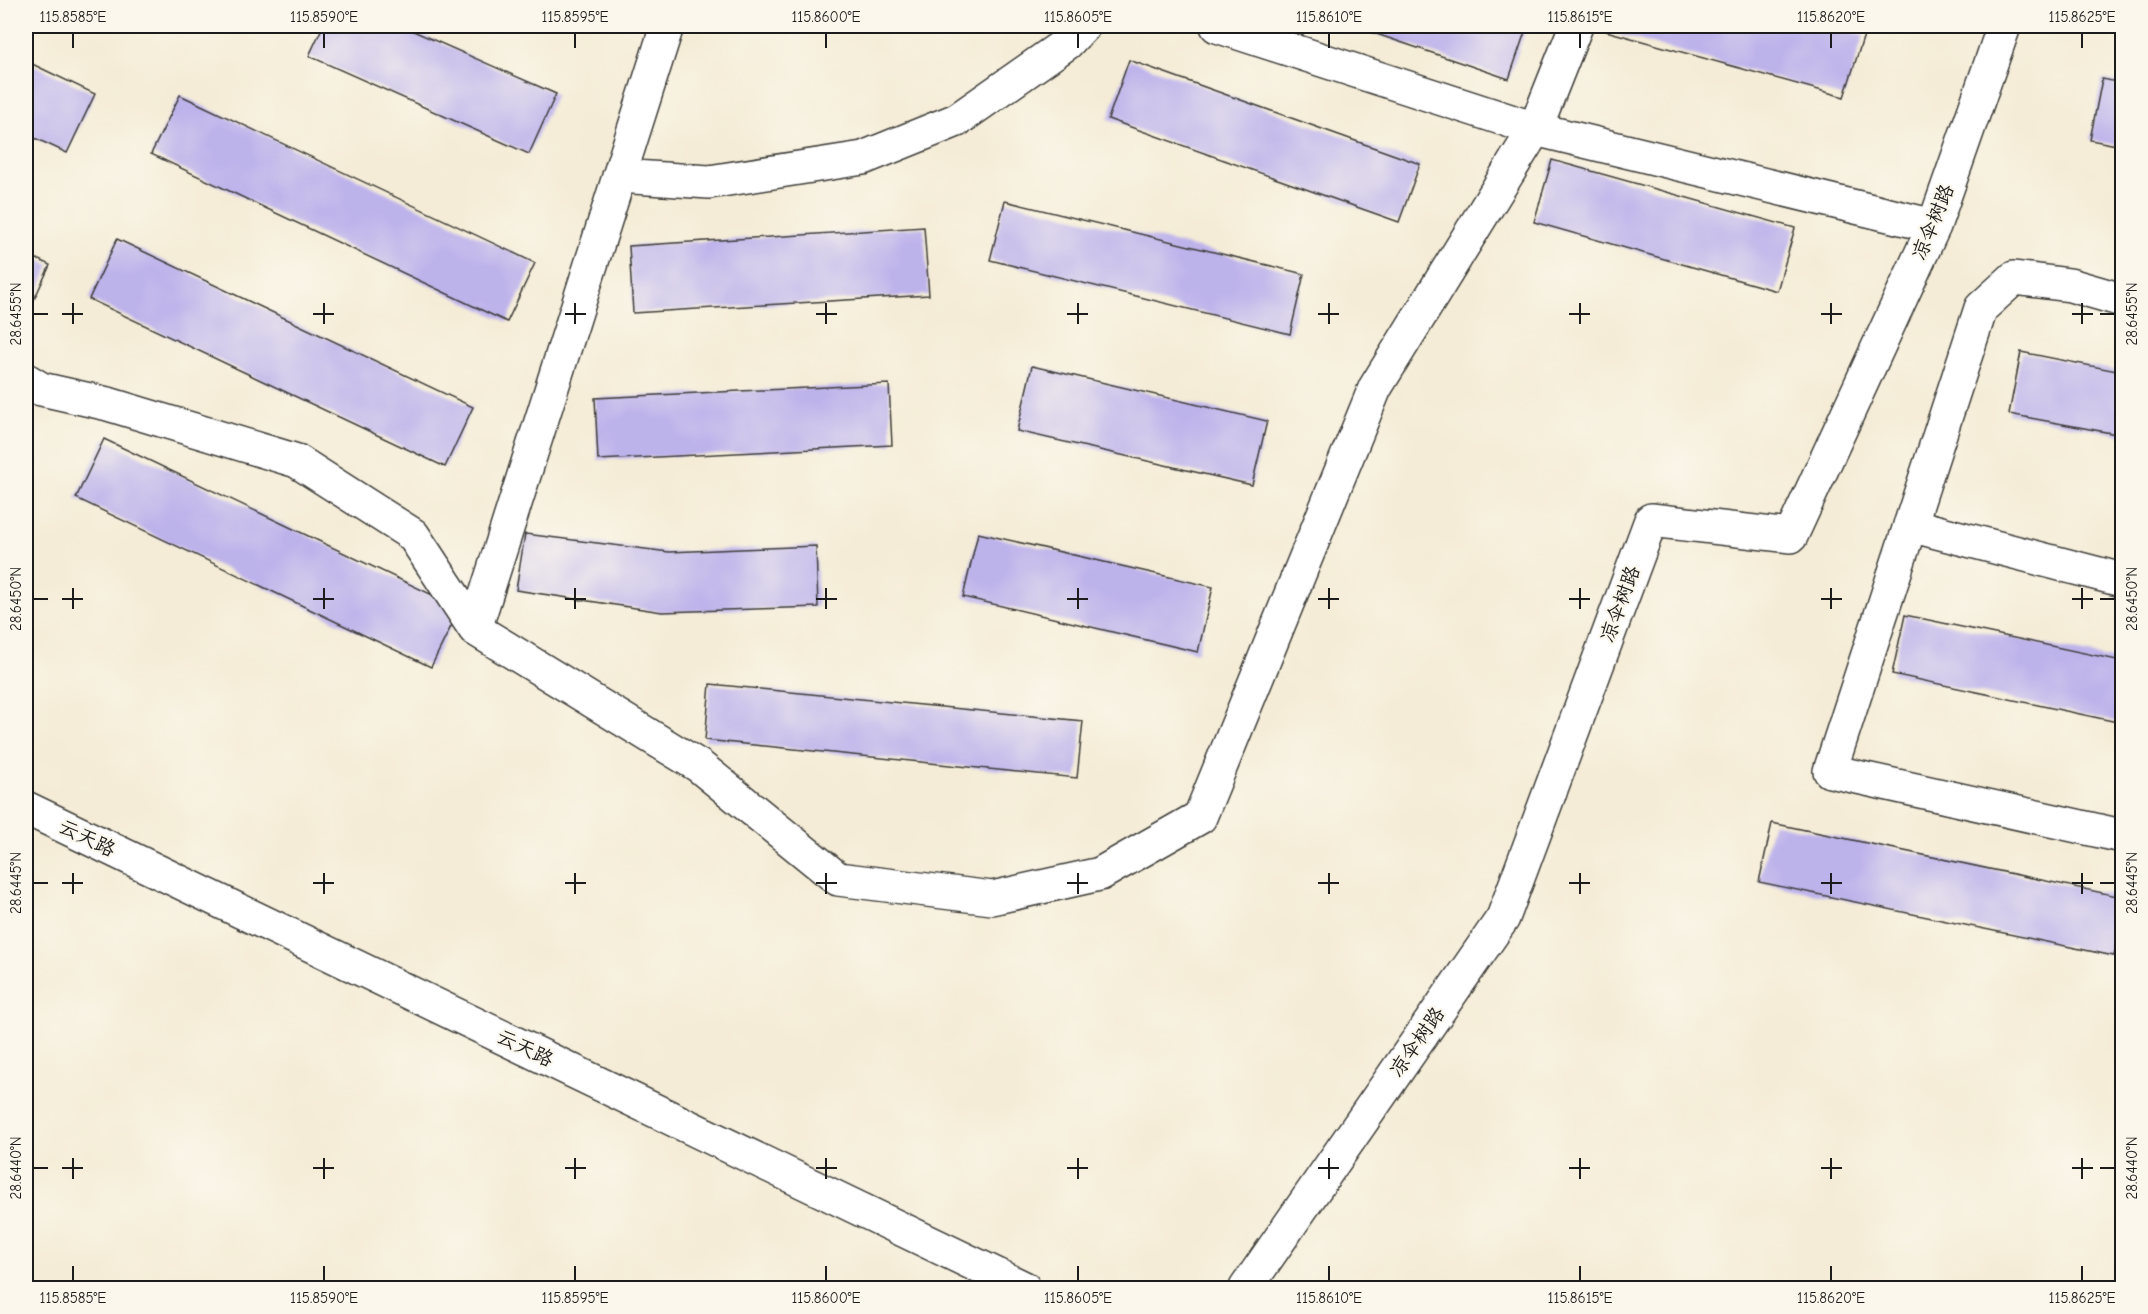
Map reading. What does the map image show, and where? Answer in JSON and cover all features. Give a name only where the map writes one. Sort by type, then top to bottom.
[{"type":"street","points":[[475,629],[667,26]]},
{"type":"street","points":[[619,176],[709,182],[863,158],[957,120],[1068,43],[1083,26]]},
{"type":"street","points":[[1217,26],[1535,129],[1934,226]]},
{"type":"street","points":[[26,380],[41,388],[108,404],[297,461],[413,536],[475,629],[699,766],[838,879],[992,898],[1100,874],[1200,817],[1375,388],[1535,129],[1576,26]]},
{"type":"street","name":"凉伞树路","points":[[1246,1288],[1503,918],[1651,519],[1791,536],[1934,226],[2004,26]]},
{"type":"street","points":[[2122,300],[2070,285],[2014,278],[1981,308],[1830,771],[2122,836]]},
{"type":"street","points":[[1910,525],[2122,580]]},
{"type":"street","name":"云天路","points":[[26,808],[1024,1288]]},
{"type":"building","points":[[323,26],[402,26],[556,94],[529,154],[309,56]]},
{"type":"building","points":[[1353,26],[1527,26],[1509,79]]},
{"type":"building","points":[[1608,26],[1828,26],[1864,35],[1844,97],[1606,31]]},
{"type":"building","points":[[1129,60],[1420,164],[1399,222],[1108,119]]},
{"type":"building","points":[[26,61],[95,94],[67,153],[26,134]]},
{"type":"building","points":[[2102,79],[2122,83],[2122,146],[2090,140]]},
{"type":"building","points":[[180,95],[535,263],[507,322],[151,154]]},
{"type":"building","points":[[1552,160],[1795,228],[1777,291],[1534,222]]},
{"type":"building","points":[[1005,201],[1304,274],[1290,334],[990,260]]},
{"type":"building","points":[[924,227],[929,295],[633,313],[629,246]]},
{"type":"building","points":[[117,239],[473,407],[445,467],[89,299]]},
{"type":"building","points":[[26,254],[50,265],[26,317]]},
{"type":"building","points":[[2021,352],[2122,372],[2122,435],[2009,414]]},
{"type":"building","points":[[1032,366],[1267,421],[1252,485],[1017,431]]},
{"type":"building","points":[[889,384],[892,445],[598,460],[595,398]]},
{"type":"building","points":[[104,439],[460,608],[431,667],[76,498]]},
{"type":"building","points":[[978,533],[1213,587],[1198,652],[963,597]]},
{"type":"building","points":[[525,534],[669,552],[816,546],[818,607],[662,612],[516,590]]},
{"type":"building","points":[[1905,615],[2122,661],[2122,723],[1892,674]]},
{"type":"building","points":[[710,684],[1083,721],[1077,778],[705,740]]},
{"type":"building","points":[[1772,823],[2122,897],[2122,917],[2114,956],[1759,882]]}]
